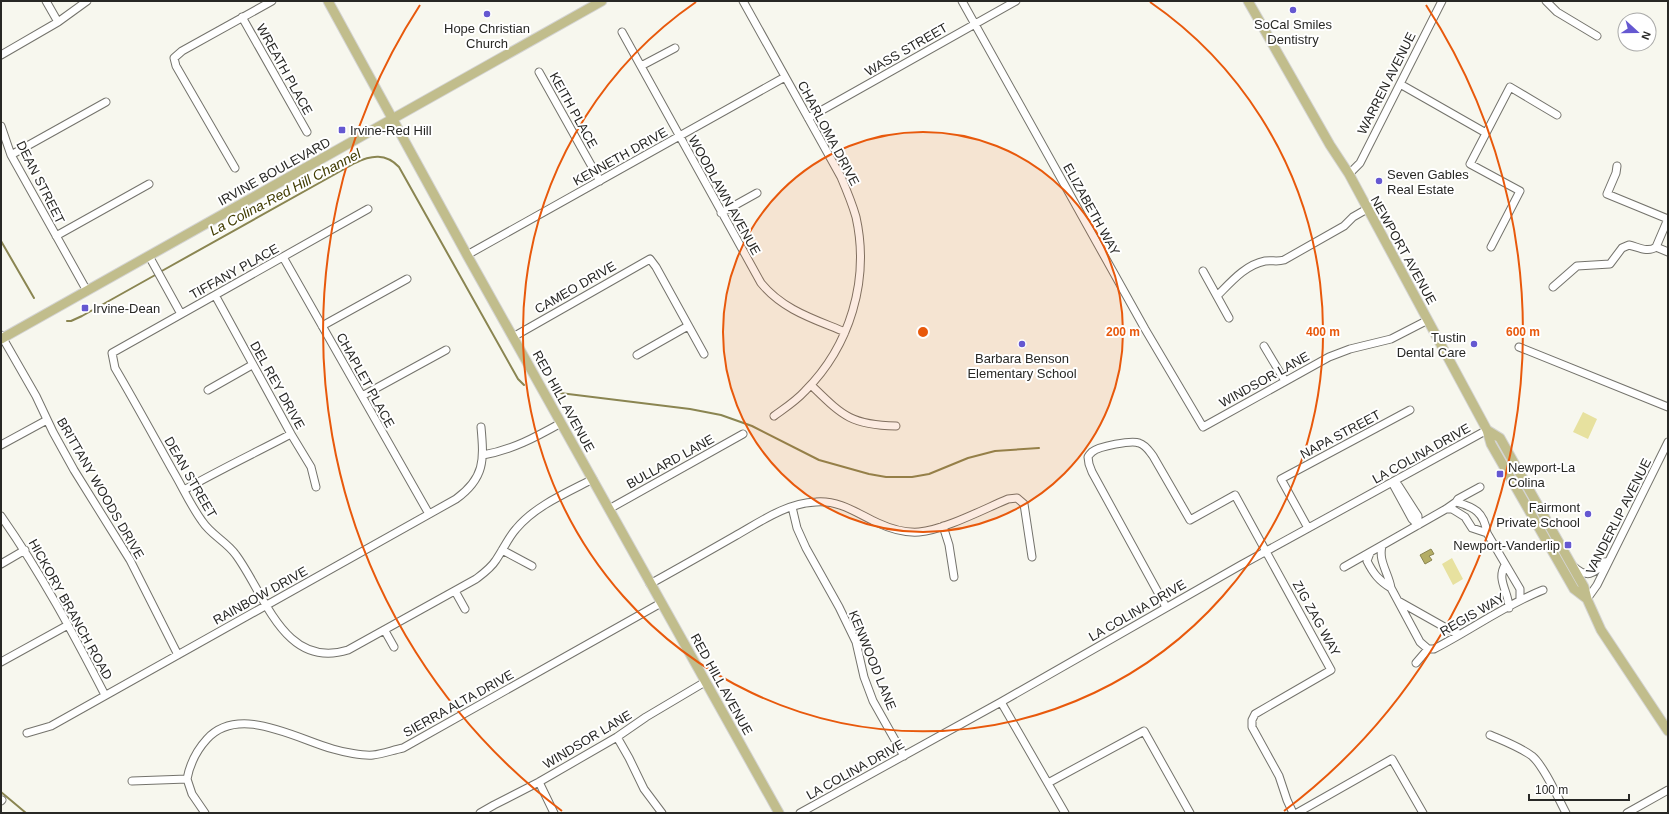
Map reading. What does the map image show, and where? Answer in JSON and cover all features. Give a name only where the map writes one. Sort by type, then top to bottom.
[{"type":"main road","name":"RED HILL AVENUE","points":[[328,1],[467,255],[779,813]]},
{"type":"main road","name":"IRVINE BOULEVARD","points":[[2,337],[87,291],[602,1]]},
{"type":"main road","name":"NEWPORT AVENUE","points":[[1248,1],[1330,145],[1349,174],[1487,430],[1491,444],[1574,589],[1587,599]]},
{"type":"main road","name":"NEWPORT AVENUE","points":[[1487,430],[1500,438],[1584,587],[1587,599],[1601,630],[1668,731]]},
{"type":"street","points":[[46,1],[58,22]]},
{"type":"street","points":[[1,55],[58,22],[87,1]]},
{"type":"street","points":[[235,168],[176,66],[174,58],[182,51],[272,1]]},
{"type":"street","name":"CHARLOMA DRIVE","points":[[743,1],[841,177],[851,200],[856,218],[860,270],[856,301],[845,332]]},
{"type":"street","name":"ELIZABETH WAY","points":[[962,1],[1145,329],[1203,427]]},
{"type":"street","name":"WASS STREET","points":[[808,118],[1016,1]]},
{"type":"street","name":"WARREN AVENUE","points":[[1349,174],[1360,163],[1442,1]]},
{"type":"street","points":[[1550,2],[1557,12],[1597,36]]},
{"type":"street","name":"WREATH PLACE","points":[[242,17],[307,132]]},
{"type":"street","name":"WOODLAWN AVENUE","points":[[622,32],[754,273],[768,292],[783,304],[801,314],[845,332]]},
{"type":"street","points":[[641,66],[675,48]]},
{"type":"street","name":"KEITH PLACE","points":[[539,72],[600,181]]},
{"type":"street","name":"KENNETH DRIVE","points":[[467,255],[786,77]]},
{"type":"street","points":[[1400,84],[1486,133]]},
{"type":"street","points":[[1491,247],[1520,191],[1470,164],[1510,88],[1557,115]]},
{"type":"street","points":[[11,155],[106,102]]},
{"type":"street","name":"DEAN STREET","points":[[1,126],[11,155],[87,291]]},
{"type":"street","points":[[1553,287],[1577,266],[1610,264],[1622,248],[1629,245],[1646,250],[1653,250],[1656,247],[1668,219],[1607,194],[1616,173],[1617,166]]},
{"type":"street","points":[[56,236],[149,184]]},
{"type":"street","points":[[721,213],[757,193]]},
{"type":"street","name":"TIFFANY PLACE","points":[[112,353],[368,208]]},
{"type":"street","points":[[1217,296],[1235,277],[1247,269],[1264,261],[1270,260],[1276,262],[1284,260],[1344,226],[1353,217],[1367,209]]},
{"type":"street","points":[[1656,247],[1668,252]]},
{"type":"street","points":[[149,256],[181,314]]},
{"type":"street","name":"CHAPLET PLACE","points":[[283,257],[429,514]]},
{"type":"street","name":"CAMEO DRIVE","points":[[513,337],[650,260],[656,267],[688,326]]},
{"type":"street","points":[[1203,271],[1229,318]]},
{"type":"street","points":[[322,326],[407,279]]},
{"type":"street","name":"DEL REY DRIVE","points":[[215,295],[252,365],[311,466],[316,487]]},
{"type":"street","name":"WINDSOR LANE","points":[[1203,427],[1329,357],[1391,339],[1428,320]]},
{"type":"street","points":[[637,355],[688,326],[704,354]]},
{"type":"street","points":[[774,416],[793,402],[811,385],[831,359],[845,332]]},
{"type":"street","name":"BRITTANY WOODS DRIVE","points":[[2,337],[36,396],[74,470],[130,560],[178,655]]},
{"type":"street","points":[[1264,346],[1285,381]]},
{"type":"street","points":[[1520,347],[1668,407]]},
{"type":"street","points":[[362,396],[446,350]]},
{"type":"street","name":"DEAN STREET","points":[[112,353],[115,368],[202,522],[236,554],[276,622],[289,636],[302,646],[315,651],[336,654],[348,650],[385,631]]},
{"type":"street","points":[[208,390],[252,365]]},
{"type":"street","points":[[811,385],[838,411],[854,420],[875,426],[896,426]]},
{"type":"street","name":"NAPA STREET","points":[[1308,528],[1281,479],[1410,410]]},
{"type":"street","points":[[1,445],[47,420]]},
{"type":"street","points":[[483,455],[508,450],[561,423]]},
{"type":"street","name":"RAINBOW DRIVE","points":[[27,733],[51,726],[464,493],[478,476],[482,464],[483,455],[481,427]]},
{"type":"street","name":"LA COLINA DRIVE","points":[[800,813],[1001,702],[1166,607],[1487,430]]},
{"type":"street","points":[[184,490],[291,434]]},
{"type":"street","name":"BULLARD LANE","points":[[609,509],[743,434]]},
{"type":"street","points":[[1166,607],[1092,472],[1088,456],[1092,452],[1126,442],[1138,442],[1146,446],[1154,456],[1190,520],[1235,495],[1266,552]]},
{"type":"street","name":"VANDERLIP AVENUE","points":[[1587,599],[1597,585],[1668,442]]},
{"type":"street","points":[[394,647],[385,631],[476,579],[487,570],[515,530],[527,517],[593,479]]},
{"type":"street","points":[[1393,482],[1394,487],[1412,519],[1418,525]]},
{"type":"street","points":[[1344,567],[1446,509],[1456,502],[1458,498],[1480,487]]},
{"type":"street","points":[[1468,506],[1470,492]]},
{"type":"street","points":[[650,584],[779,512],[804,503],[817,502],[835,504],[850,508],[888,528],[905,532],[920,532],[943,526],[1008,499],[1017,498],[1024,504],[1032,557]]},
{"type":"street","points":[[1456,502],[1477,510],[1485,524],[1487,533],[1520,589],[1520,599]]},
{"type":"street","name":"KENWOOD LANE","points":[[792,507],[797,528],[806,548],[839,607],[856,642],[864,677],[873,701],[904,756]]},
{"type":"street","points":[[1446,509],[1457,512],[1465,518],[1472,528],[1487,533]]},
{"type":"street","name":"HICKORY BRANCH ROAD","points":[[1,516],[25,550],[68,625],[105,695]]},
{"type":"street","points":[[943,526],[949,545],[954,577]]},
{"type":"street","points":[[1382,546],[1381,556],[1390,579],[1391,588],[1420,642],[1428,650]]},
{"type":"street","points":[[1,564],[25,550]]},
{"type":"street","points":[[502,550],[532,566]]},
{"type":"street","name":"ZIG ZAG WAY","points":[[1266,552],[1331,670],[1255,714],[1252,720],[1252,727],[1279,776],[1293,813]]},
{"type":"street","points":[[1370,553],[1367,561],[1371,569],[1377,578],[1391,588]]},
{"type":"street","points":[[1571,564],[1583,573],[1590,574],[1598,570],[1611,555]]},
{"type":"street","points":[[1505,565],[1502,570],[1501,579],[1508,596],[1509,608]]},
{"type":"street","name":"REGIS WAY","points":[[1416,662],[1428,650],[1434,649],[1509,608],[1520,599],[1543,590]]},
{"type":"street","points":[[455,591],[465,609]]},
{"type":"street","points":[[1398,601],[1454,633],[1461,634]]},
{"type":"street","name":"SIERRA ALTA DRIVE","points":[[187,779],[189,767],[198,748],[211,734],[225,726],[239,723],[267,728],[334,750],[372,755],[403,748],[661,603]]},
{"type":"street","points":[[1,662],[68,625]]},
{"type":"street","name":"WINDSOR LANE","points":[[480,813],[494,804],[539,782],[705,682]]},
{"type":"street","points":[[1001,702],[1065,813]]},
{"type":"street","points":[[1048,782],[1144,731],[1190,813]]},
{"type":"street","points":[[1490,735],[1522,750],[1533,757],[1541,767],[1566,813]]},
{"type":"street","points":[[616,737],[644,789],[662,813]]},
{"type":"street","points":[[1297,813],[1392,759],[1423,813]]},
{"type":"street","points":[[132,781],[187,779],[192,794],[205,813]]},
{"type":"street","points":[[539,782],[554,813]]},
{"type":"street","points":[[1628,813],[1668,790]]},
{"type":"shaded area","points":[[1583,412],[1597,419],[1588,439],[1573,432]]},
{"type":"shaded area","points":[[1431,549],[1434,554],[1429,556],[1432,560],[1425,564],[1420,555]]},
{"type":"shaded area","points":[[1452,558],[1463,579],[1453,585],[1442,564]]},
{"type":"waterway","name":"La Colina-Red Hill Channel","points":[[160,272],[355,163],[367,158],[384,157],[394,162],[399,167],[518,379],[524,385]]},
{"type":"waterway","name":"La Colina-Red Hill Channel","points":[[1,241],[34,298]]},
{"type":"waterway","name":"La Colina-Red Hill Channel","points":[[67,321],[71,321],[82,316],[157,274]]},
{"type":"waterway","name":"La Colina-Red Hill Channel","points":[[560,393],[690,409],[721,415],[752,426],[819,460],[869,474],[886,477],[912,477],[929,474],[968,458],[995,451],[1039,448]]},
{"type":"waterway","points":[[1,792],[26,813]]},
{"type":"place","name":"SoCal Smiles Dentistry","points":[[1293,10]]},
{"type":"place","name":"Hope Christian Church","points":[[487,14]]},
{"type":"place","name":"Irvine-Red Hill","points":[[342,130]]},
{"type":"place","name":"Seven Gables Real Estate","points":[[1379,181]]},
{"type":"place","name":"Irvine-Dean","points":[[85,308]]},
{"type":"place","name":"Barbara Benson Elementary School","points":[[1022,344]]},
{"type":"place","name":"Tustin Dental Care","points":[[1474,344]]},
{"type":"place","name":"Newport-La Colina","points":[[1500,474]]},
{"type":"place","name":"Fairmont Private School","points":[[1588,514]]},
{"type":"place","name":"Newport-Vanderlip","points":[[1568,545]]}]
